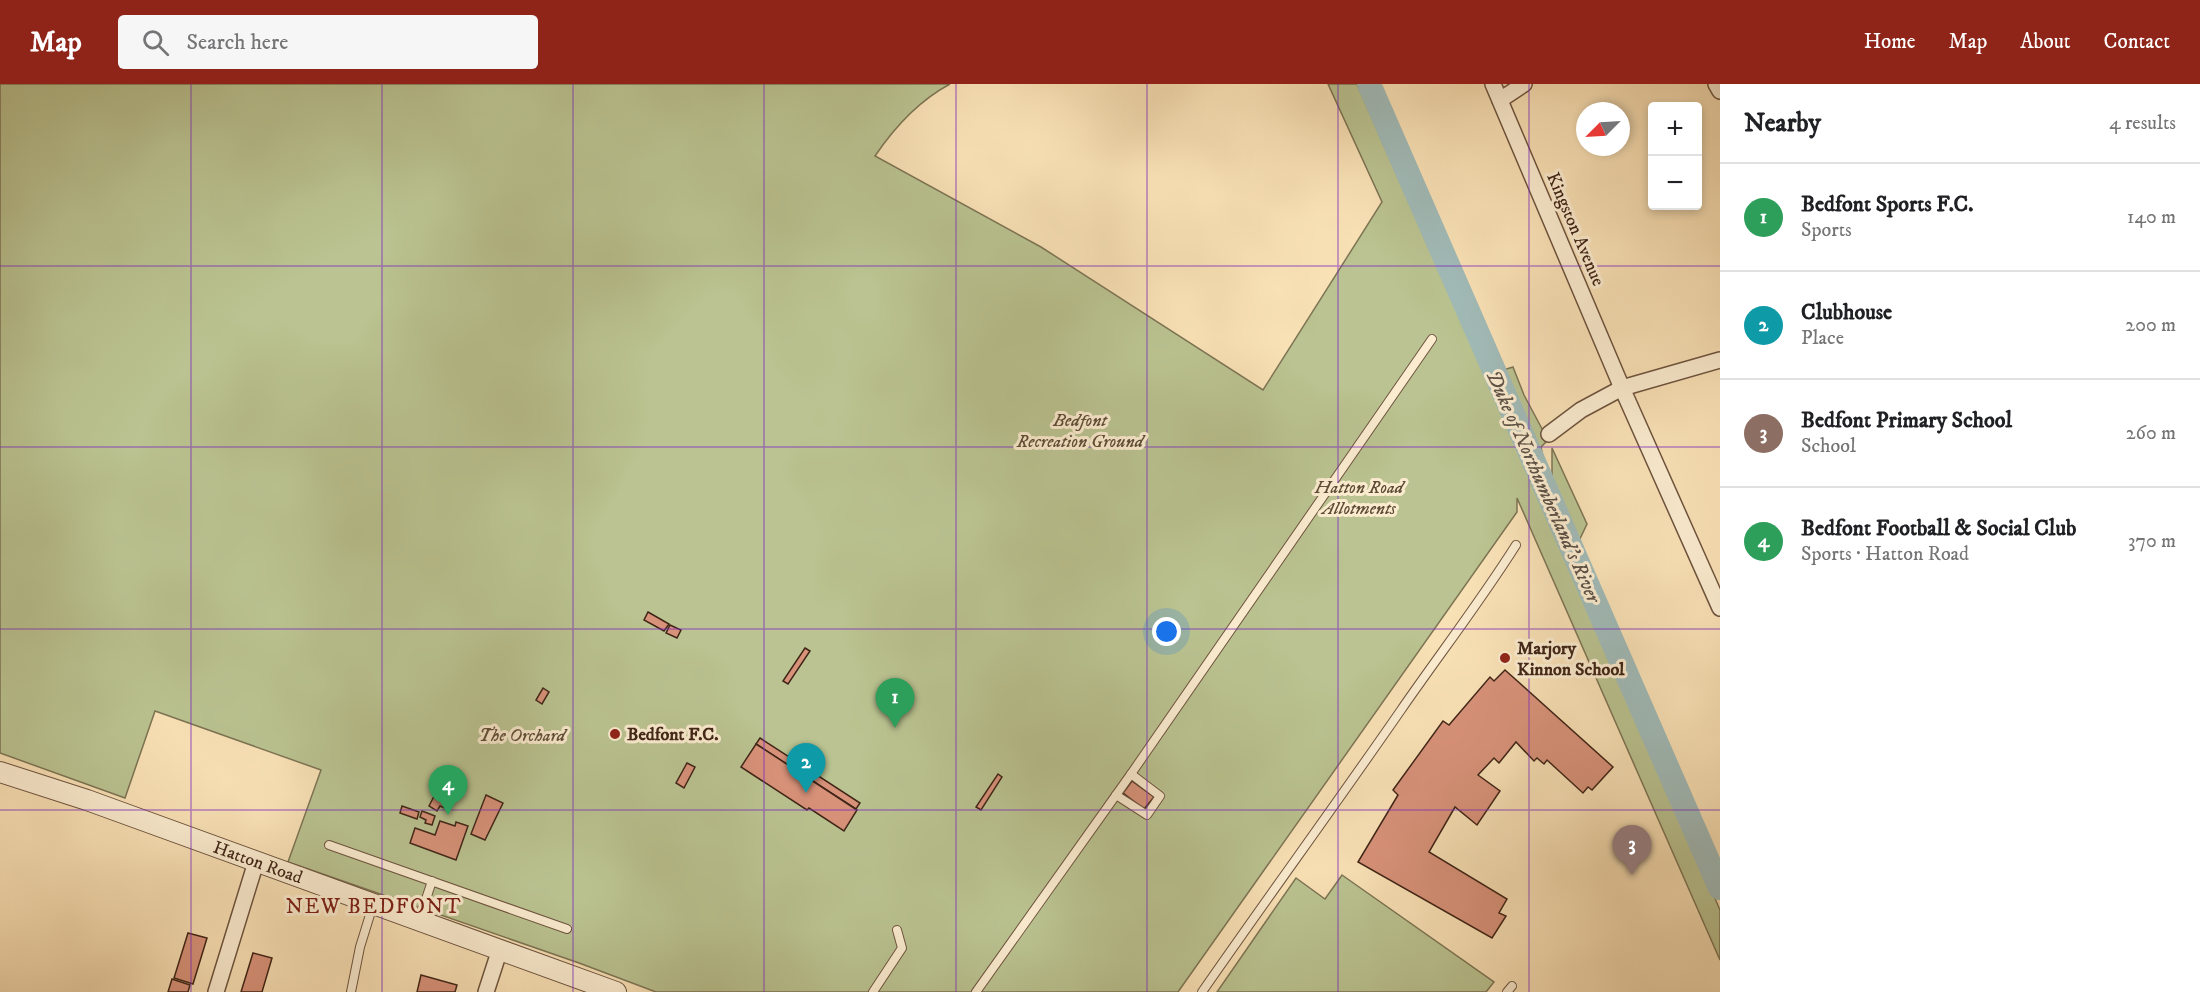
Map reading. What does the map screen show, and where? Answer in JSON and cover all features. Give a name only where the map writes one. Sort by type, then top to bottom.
[{"type":"street","name":"Kingston Avenue","points":[[1493,84],[1622,388],[1720,608]]},
{"type":"street","points":[[1500,100],[1524,84]]},
{"type":"street","points":[[1716,84],[1720,91]]},
{"type":"street","points":[[1549,434],[1581,410],[1622,388],[1720,360]]},
{"type":"street","name":"Hatton Road","points":[[0,772],[87,800],[616,992]]},
{"type":"street","points":[[216,992],[256,862]]},
{"type":"street","points":[[486,992],[500,950]]},
{"type":"lane","points":[[976,992],[1131,774],[1432,339]]},
{"type":"lane","points":[[1202,992],[1322,820],[1362,768],[1516,545]]},
{"type":"lane","points":[[1116,795],[1147,815],[1160,796],[1131,774]]},
{"type":"lane","points":[[329,845],[567,929]]},
{"type":"lane","points":[[420,920],[432,881]]},
{"type":"lane","points":[[351,992],[360,947],[373,903]]},
{"type":"lane","points":[[873,992],[902,948],[897,930]]},
{"type":"green space","points":[[0,84],[950,84],[928,98],[908,116],[875,156],[1041,247],[1263,390],[1382,202],[1328,84],[1357,84],[1720,910],[1720,960],[1517,498],[1517,512],[1178,992],[656,992],[288,862],[321,770],[155,711],[125,798],[0,753]]},
{"type":"green space","points":[[1513,367],[1524,395],[1548,440],[1541,447],[1546,473],[1500,371]]},
{"type":"green space","points":[[1552,448],[1587,524],[1578,543],[1550,478],[1552,476]]},
{"type":"green space","points":[[1342,875],[1494,982],[1486,992],[1217,992],[1296,878],[1325,899]]},
{"type":"building","points":[[648,612],[669,624],[664,631],[644,620]]},
{"type":"building","points":[[670,625],[681,630],[677,638],[666,633]]},
{"type":"building","points":[[805,648],[810,651],[788,684],[783,681]]},
{"type":"building","points":[[1505,670],[1613,767],[1592,790],[1588,787],[1583,793],[1547,760],[1544,764],[1537,758],[1534,761],[1516,742],[1499,763],[1494,758],[1478,775],[1500,791],[1477,825],[1455,807],[1429,852],[1507,899],[1499,913],[1506,916],[1492,938],[1358,862],[1398,795],[1393,790],[1443,721],[1449,725],[1490,677],[1494,681]]},
{"type":"building","points":[[543,688],[549,692],[542,704],[536,700]]},
{"type":"building","points":[[760,738],[860,803],[856,809],[756,744]]},
{"type":"building","points":[[756,744],[857,810],[844,831],[741,767]]},
{"type":"building","points":[[687,763],[695,767],[684,788],[676,783]]},
{"type":"building","points":[[998,774],[1002,777],[981,810],[976,807]]},
{"type":"building","points":[[1132,781],[1154,797],[1144,809],[1123,793]]},
{"type":"building","points":[[441,783],[456,792],[447,809],[440,806],[437,811],[429,806]]},
{"type":"building","points":[[486,795],[503,803],[485,840],[471,834]]},
{"type":"building","points":[[402,806],[419,812],[417,819],[400,813]]},
{"type":"building","points":[[422,811],[435,816],[432,825],[425,823],[426,820],[420,817]]},
{"type":"building","points":[[440,821],[455,826],[456,822],[468,826],[456,860],[410,843],[415,828],[435,835]]},
{"type":"building","points":[[188,933],[207,938],[193,984],[174,978]]},
{"type":"building","points":[[253,953],[272,958],[262,992],[241,992]]},
{"type":"building","points":[[421,975],[457,985],[455,992],[417,992]]},
{"type":"building","points":[[172,979],[190,985],[188,992],[168,992]]},
{"type":"waterway","name":"Duke of Northumberland's River","points":[[1369,84],[1720,888]]},
{"type":"place","name":"Marjory Kinnon School","points":[[1505,658]]},
{"type":"place","name":"Bedfont Sports F.C.","points":[[895,728]]},
{"type":"place","name":"Bedfont F.C.","points":[[615,734]]},
{"type":"place","name":"Clubhouse","points":[[806,793]]},
{"type":"place","name":"Bedfont Football & Social Club","points":[[448,815]]},
{"type":"place","name":"Bedfont Primary School","points":[[1632,875]]},
{"type":"district","name":"NEW BEDFONT","points":[[374,906]]},
{"type":"park label","name":"Bedfont Recreation Ground","points":[[1080,430]]},
{"type":"park label","name":"Hatton Road Allotments","points":[[1359,497]]},
{"type":"park label","name":"The Orchard","points":[[522,735]]}]
